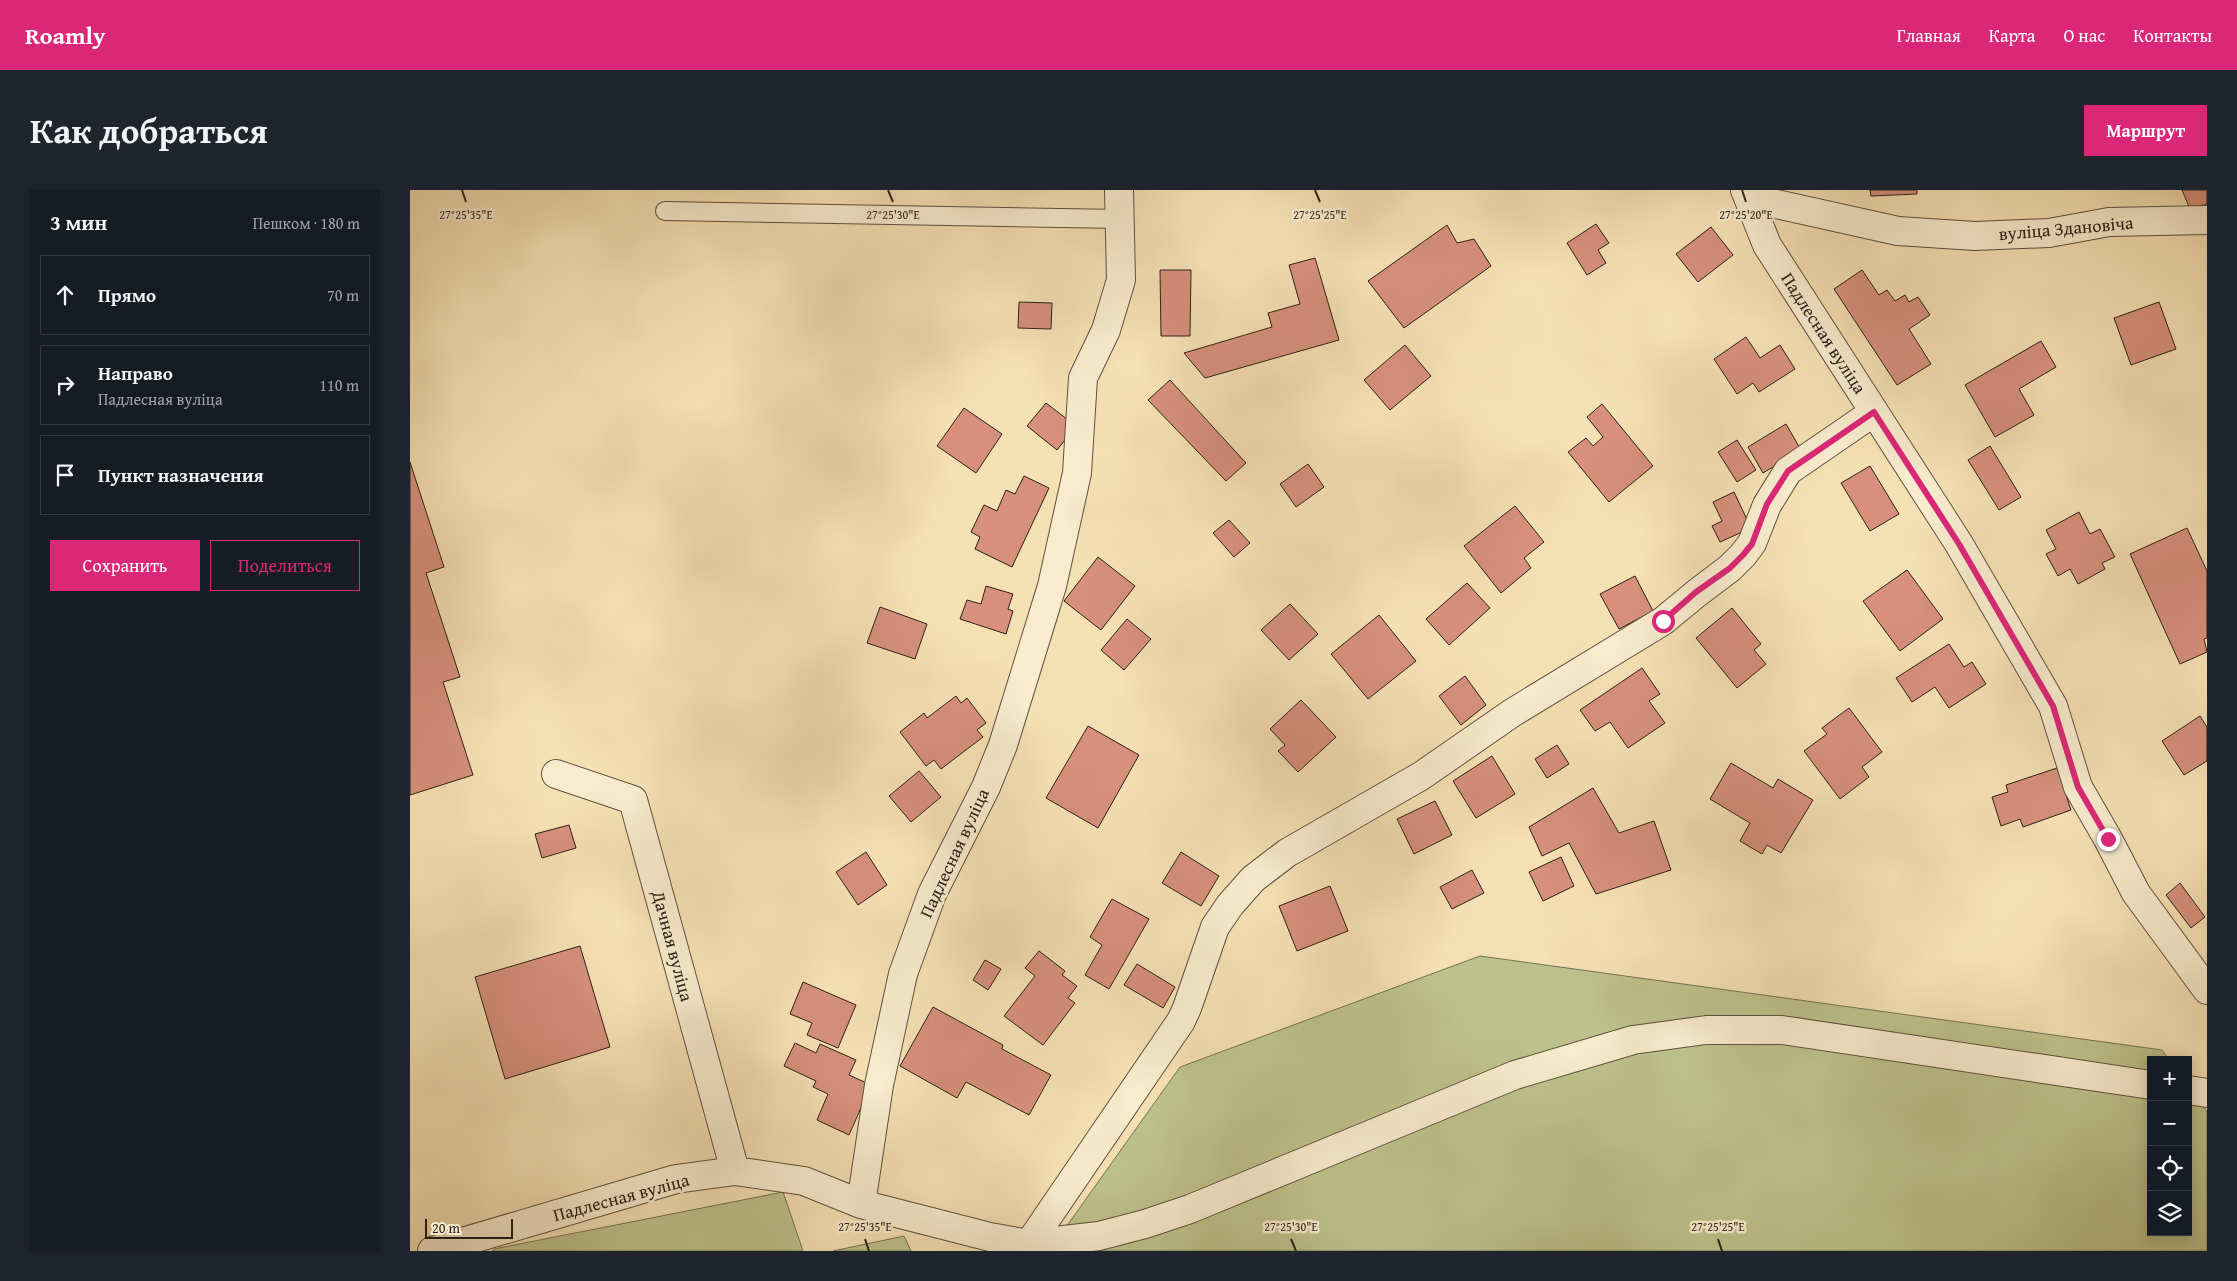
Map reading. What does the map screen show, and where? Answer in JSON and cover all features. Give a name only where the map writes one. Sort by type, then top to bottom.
[{"type":"street","name":"Падлесная вуліца","points":[[432,1251],[676,1179],[735,1171],[804,1181],[861,1204],[879,1085],[903,974],[932,894],[986,787],[1003,744],[1052,586],[1077,473],[1083,378],[1106,330],[1121,280],[1119,190]]},
{"type":"street","name":"Падлесная вуліца","points":[[1747,194],[1767,245],[1959,544],[2053,706],[2078,787],[2136,893],[2207,990]]},
{"type":"street","name":"вуліца Здановіча","points":[[1747,194],[1898,231],[1975,236],[2049,233],[2109,222],[2207,220]]},
{"type":"street","points":[[1029,1244],[1181,1021],[1215,927],[1230,905],[1253,879],[1287,853],[1422,776],[1512,713],[1663,621],[1696,592],[1730,568],[1743,555],[1752,544],[1767,504],[1788,471],[1874,412]]},
{"type":"street","name":"Дачная вуліца","points":[[556,774],[633,800],[735,1171]]},
{"type":"street","points":[[861,1204],[990,1237],[1029,1244],[1099,1236],[1145,1224],[1190,1209],[1515,1075],[1633,1040],[1697,1031],[1782,1030],[2147,1084]]},
{"type":"street","points":[[2192,1091],[2207,1093]]},
{"type":"lane","points":[[665,211],[1120,220]]},
{"type":"green space","points":[[1480,956],[2162,1050],[2166,1056],[2147,1056],[2147,1236],[2192,1236],[2192,1091],[2207,1112],[2207,1251],[1049,1251],[1180,1067]]},
{"type":"green space","points":[[783,1192],[803,1251],[492,1251],[494,1249]]},
{"type":"green space","points":[[904,1236],[911,1251],[833,1251]]},
{"type":"building","points":[[1870,190],[1917,190],[1917,194],[1871,196]]},
{"type":"building","points":[[2182,190],[2207,190],[2207,204],[2190,209]]},
{"type":"building","points":[[1596,224],[1609,243],[1598,250],[1606,263],[1587,275],[1567,243]]},
{"type":"building","points":[[1447,225],[1457,243],[1474,239],[1491,266],[1404,328],[1368,281]]},
{"type":"building","points":[[1711,227],[1733,255],[1698,282],[1676,254]]},
{"type":"building","points":[[1315,258],[1339,340],[1205,378],[1184,353],[1272,327],[1268,313],[1300,304],[1289,265]]},
{"type":"building","points":[[1160,270],[1191,270],[1190,336],[1161,336]]},
{"type":"building","points":[[1862,270],[1879,295],[1887,290],[1895,301],[1905,295],[1909,302],[1918,297],[1930,315],[1909,329],[1931,364],[1897,385],[1834,289]]},
{"type":"building","points":[[1019,302],[1052,303],[1051,329],[1018,328]]},
{"type":"building","points":[[2159,302],[2176,349],[2131,365],[2114,318]]},
{"type":"building","points":[[1746,337],[1760,358],[1780,345],[1795,369],[1759,392],[1753,383],[1737,394],[1714,359]]},
{"type":"building","points":[[2041,341],[2056,367],[2019,389],[2034,415],[1995,437],[1965,385]]},
{"type":"building","points":[[1405,345],[1431,376],[1390,410],[1364,380]]},
{"type":"building","points":[[1170,380],[1246,463],[1226,481],[1148,400]]},
{"type":"building","points":[[1046,403],[1076,426],[1057,450],[1027,426]]},
{"type":"building","points":[[1602,404],[1653,466],[1609,502],[1568,452],[1586,438],[1593,446],[1603,437],[1587,417]]},
{"type":"building","points":[[964,408],[1002,434],[976,473],[937,446]]},
{"type":"building","points":[[1786,424],[1801,450],[1763,473],[1748,447]]},
{"type":"building","points":[[1737,440],[1756,470],[1737,482],[1718,452]]},
{"type":"building","points":[[1990,446],[2021,497],[1999,510],[1968,460]]},
{"type":"building","points":[[410,462],[444,567],[426,573],[460,677],[443,682],[473,775],[410,795]]},
{"type":"building","points":[[1308,464],[1324,487],[1296,507],[1280,484]]},
{"type":"building","points":[[1870,466],[1899,514],[1870,531],[1841,483]]},
{"type":"building","points":[[1024,476],[1049,488],[1012,567],[975,549],[980,537],[971,532],[984,505],[997,511],[1006,490],[1015,494]]},
{"type":"building","points":[[1734,492],[1751,528],[1720,542],[1712,526],[1722,521],[1713,502]]},
{"type":"building","points":[[1515,506],[1544,542],[1524,558],[1531,568],[1501,593],[1464,546]]},
{"type":"building","points":[[2079,512],[2090,534],[2100,529],[2115,557],[2102,563],[2105,569],[2078,584],[2070,569],[2058,576],[2046,554],[2056,549],[2046,530]]},
{"type":"building","points":[[1229,520],[1250,543],[1234,557],[1213,533]]},
{"type":"building","points":[[2187,528],[2207,571],[2207,638],[2204,639],[2207,652],[2180,664],[2130,554]]},
{"type":"building","points":[[1098,557],[1135,586],[1101,630],[1064,601]]},
{"type":"building","points":[[1907,570],[1943,619],[1900,651],[1863,601]]},
{"type":"building","points":[[1635,576],[1653,611],[1619,629],[1600,594]]},
{"type":"building","points":[[1467,583],[1490,608],[1449,645],[1426,619]]},
{"type":"building","points":[[986,586],[1013,594],[1008,609],[1013,611],[1006,634],[960,619],[967,600],[981,604]]},
{"type":"building","points":[[1290,604],[1318,634],[1289,660],[1261,630]]},
{"type":"building","points":[[880,607],[927,624],[915,659],[867,643]]},
{"type":"building","points":[[1732,608],[1761,644],[1754,650],[1766,664],[1737,688],[1696,638]]},
{"type":"building","points":[[1379,615],[1416,661],[1368,699],[1331,654]]},
{"type":"building","points":[[1127,619],[1151,639],[1124,670],[1101,650]]},
{"type":"building","points":[[1949,644],[1964,667],[1972,662],[1986,684],[1949,708],[1935,687],[1912,702],[1896,678]]},
{"type":"building","points":[[1642,668],[1660,694],[1649,701],[1665,723],[1628,748],[1610,722],[1595,731],[1580,710]]},
{"type":"building","points":[[1465,676],[1486,705],[1461,725],[1439,696]]},
{"type":"building","points":[[956,696],[961,703],[967,698],[986,723],[977,730],[983,737],[941,769],[934,760],[926,766],[900,732],[924,713],[927,718]]},
{"type":"building","points":[[1301,700],[1336,737],[1298,772],[1278,751],[1285,745],[1270,729]]},
{"type":"building","points":[[1849,708],[1882,752],[1862,767],[1869,777],[1840,799],[1804,751],[1827,734],[1822,728]]},
{"type":"building","points":[[2200,716],[2207,727],[2207,761],[2184,775],[2162,741]]},
{"type":"building","points":[[1088,726],[1139,755],[1098,828],[1046,798]]},
{"type":"building","points":[[1557,745],[1569,764],[1547,778],[1535,759]]},
{"type":"building","points":[[1492,756],[1515,794],[1476,818],[1453,781]]},
{"type":"building","points":[[1731,763],[1773,788],[1778,779],[1813,800],[1781,853],[1767,845],[1762,854],[1740,841],[1750,823],[1710,799]]},
{"type":"building","points":[[2057,768],[2071,810],[2023,827],[2020,819],[2001,826],[1992,797],[2008,792],[2006,785]]},
{"type":"building","points":[[919,771],[941,797],[911,822],[889,796]]},
{"type":"building","points":[[1593,788],[1619,833],[1654,821],[1671,870],[1596,894],[1569,843],[1542,856],[1529,827]]},
{"type":"building","points":[[1435,801],[1452,835],[1414,854],[1397,819]]},
{"type":"building","points":[[569,825],[576,848],[542,858],[535,834]]},
{"type":"building","points":[[866,852],[887,885],[858,905],[836,872]]},
{"type":"building","points":[[1181,852],[1219,876],[1201,906],[1162,883]]},
{"type":"building","points":[[1561,857],[1574,886],[1543,901],[1529,872]]},
{"type":"building","points":[[1472,870],[1484,893],[1452,909],[1440,887]]},
{"type":"building","points":[[2180,883],[2205,917],[2191,928],[2166,895]]},
{"type":"building","points":[[1330,886],[1348,931],[1297,951],[1279,906]]},
{"type":"building","points":[[1112,899],[1149,919],[1109,989],[1085,975],[1102,945],[1090,937]]},
{"type":"building","points":[[580,946],[610,1047],[505,1079],[475,977]]},
{"type":"building","points":[[1039,951],[1065,971],[1062,975],[1077,986],[1068,998],[1075,1003],[1043,1045],[1004,1016],[1035,976],[1025,968]]},
{"type":"building","points":[[985,960],[1001,969],[988,990],[973,980]]},
{"type":"building","points":[[1137,964],[1175,987],[1163,1008],[1124,985]]},
{"type":"building","points":[[803,982],[856,1005],[838,1048],[807,1035],[812,1023],[790,1014]]},
{"type":"building","points":[[933,1007],[1003,1045],[1002,1049],[1051,1075],[1029,1115],[966,1082],[957,1098],[900,1066]]},
{"type":"building","points":[[795,1043],[816,1053],[820,1044],[856,1060],[849,1075],[871,1085],[849,1135],[817,1120],[828,1094],[813,1087],[816,1081],[784,1066]]},
{"type":"route","points":[[1663,621],[1696,592],[1730,568],[1743,555],[1752,544],[1767,504],[1788,471],[1874,412],[1959,544],[2053,706],[2078,787],[2108,839]]}]
